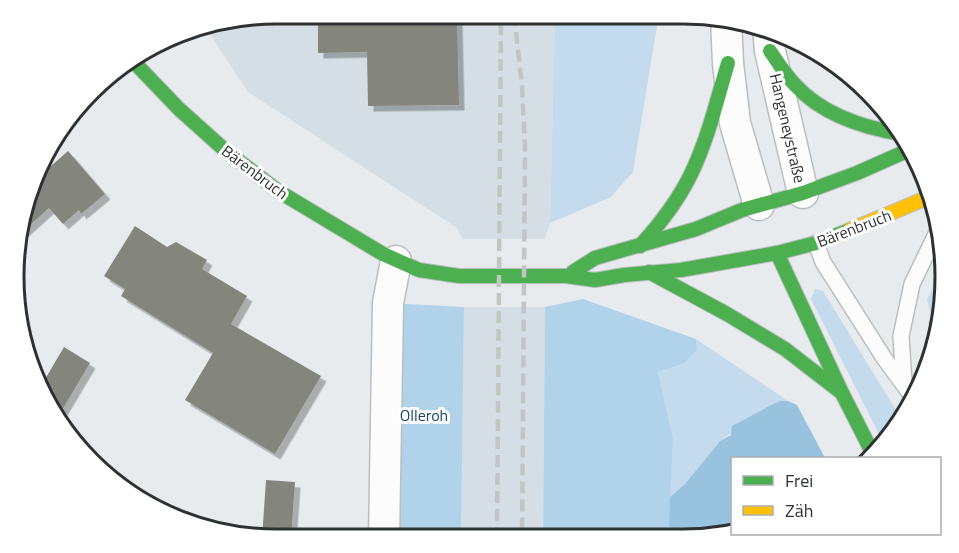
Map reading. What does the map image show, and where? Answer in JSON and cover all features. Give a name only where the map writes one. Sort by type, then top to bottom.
[{"type":"main road","points":[[769,39],[797,87],[821,107],[852,122],[888,131]]},
{"type":"main road","points":[[640,246],[658,227],[698,160],[728,63]]},
{"type":"main road","name":"Bärenbruch","points":[[138,66],[179,109],[227,152],[278,191],[345,233],[396,261],[419,270],[459,276],[566,276],[595,280],[681,270],[776,248],[816,243],[923,199]]},
{"type":"main road","points":[[566,276],[595,258],[761,210],[799,203],[903,153]]},
{"type":"main road","points":[[786,233],[776,248],[842,393],[870,446]]},
{"type":"main road","points":[[648,273],[727,314],[785,349],[842,393]]},
{"type":"street","points":[[726,28],[735,123],[761,210]]},
{"type":"street","name":"Hangeneystraße","points":[[769,39],[799,203]]},
{"type":"street","points":[[384,529],[388,303],[396,261]]},
{"type":"lane","points":[[908,390],[901,336],[912,284],[933,241]]},
{"type":"lane","points":[[816,243],[823,262],[884,358],[908,390]]},
{"type":"shaded area","points":[[276,24],[555,24],[550,223],[545,239],[463,239],[457,228],[248,92],[210,33],[244,26]]},
{"type":"shaded area","points":[[555,24],[657,24],[633,172],[611,197],[550,223]]},
{"type":"shaded area","points":[[935,284],[932,317],[927,300]]},
{"type":"shaded area","points":[[815,289],[823,291],[896,410],[879,434],[811,299]]},
{"type":"shaded area","points":[[464,307],[545,307],[543,529],[461,529]]},
{"type":"shaded area","points":[[696,339],[788,401],[778,401],[720,441],[685,484],[670,497],[673,438],[658,372],[684,362],[697,350]]},
{"type":"shaded area","points":[[779,401],[788,401],[797,405],[824,457],[731,457],[731,524],[670,529],[670,497],[685,484],[720,441],[731,435],[732,426]]},
{"type":"green space","points":[[583,299],[696,339],[697,350],[684,363],[658,372],[673,438],[670,529],[543,529],[545,307]]},
{"type":"green space","name":"Olleroh","points":[[388,303],[464,307],[461,529],[384,529]]},
{"type":"building","points":[[318,24],[457,24],[459,105],[368,106],[367,52],[318,53]]},
{"type":"building","points":[[68,151],[105,194],[81,214],[79,210],[63,224],[49,208],[29,226],[37,195],[49,168]]},
{"type":"building","points":[[135,226],[167,247],[176,242],[207,260],[202,269],[247,296],[231,324],[321,376],[275,454],[185,400],[213,353],[121,296],[125,289],[104,276]]},
{"type":"building","points":[[64,347],[90,363],[62,410],[46,378]]},
{"type":"building","points":[[266,480],[295,482],[292,529],[263,528]]},
{"type":"railway","points":[[497,529],[501,24]]},
{"type":"railway","points":[[515,24],[522,87],[525,149],[522,529]]},
{"type":"traffic: fast","points":[[770,51],[791,81],[818,104],[844,119],[889,131]]},
{"type":"traffic: fast","points":[[640,246],[668,212],[691,174],[707,133],[728,63]]},
{"type":"traffic: fast","points":[[138,66],[179,109],[227,152],[278,191],[383,254],[419,270],[459,276],[566,276],[595,280],[681,270],[777,253],[816,243],[850,230]]},
{"type":"traffic: fast","points":[[573,272],[595,258],[696,229],[742,210],[803,193],[903,153]]},
{"type":"traffic: fast","points":[[777,253],[869,446]]},
{"type":"traffic: fast","points":[[649,272],[727,314],[785,349],[842,393]]},
{"type":"traffic: slow","points":[[850,230],[923,199]]}]
